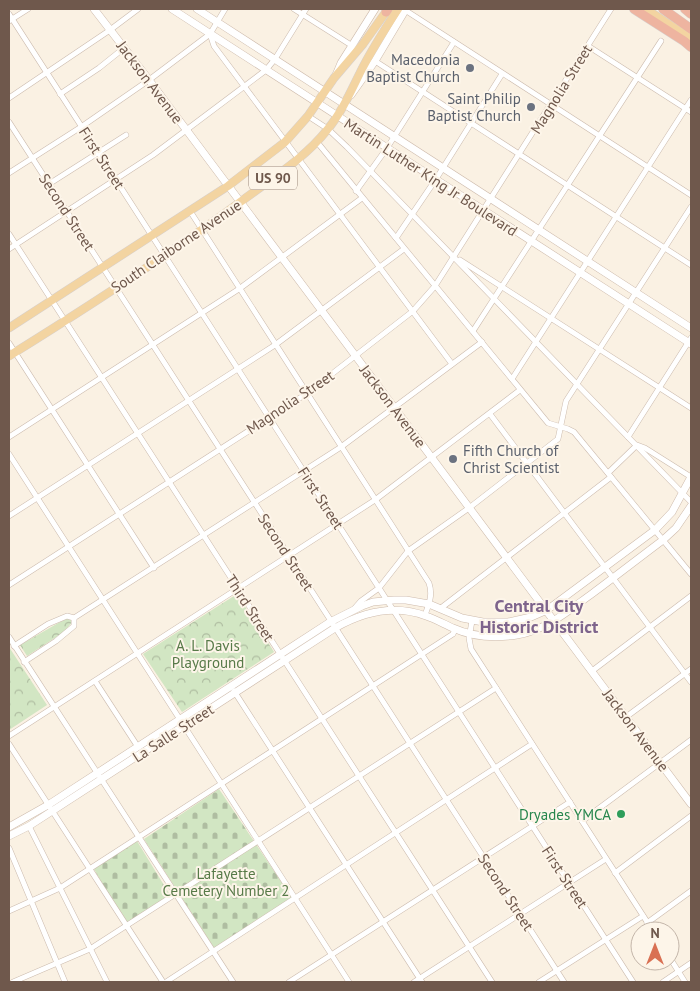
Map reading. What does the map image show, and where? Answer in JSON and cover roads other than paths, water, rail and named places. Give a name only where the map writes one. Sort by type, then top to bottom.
[{"type":"highway","points":[[634,9],[670,31],[691,47]]},
{"type":"highway","points":[[663,9],[691,29]]},
{"type":"highway","points":[[673,9],[691,24]]},
{"type":"highway","points":[[685,9],[691,14]]},
{"type":"main road","name":"South Claiborne Avenue","points":[[9,328],[228,186],[286,142],[326,92],[334,78],[382,25],[403,9]]},
{"type":"main road","points":[[646,9],[691,39]]},
{"type":"main road","name":"South Claiborne Avenue","points":[[12,354],[203,230],[317,142],[346,101],[372,50],[387,10]]},
{"type":"street","points":[[10,18],[28,9]]},
{"type":"street","name":"Jackson Avenue","points":[[94,9],[691,804]]},
{"type":"street","points":[[9,98],[47,74],[138,9]]},
{"type":"street","name":"Martin Luther King Jr Boulevard","points":[[172,9],[317,104],[690,342]]},
{"type":"street","name":"Martin Luther King Jr Boulevard","points":[[196,9],[326,92],[346,101],[394,137],[691,328]]},
{"type":"street","points":[[9,173],[81,127],[149,80],[210,34],[225,9]]},
{"type":"street","points":[[294,9],[304,11],[351,45]]},
{"type":"street","name":"South Claiborne Avenue","points":[[334,78],[351,45],[376,9]]},
{"type":"street","points":[[403,9],[691,195]]},
{"type":"street","name":"South Claiborne Avenue","points":[[346,101],[355,92],[375,61],[403,9]]},
{"type":"street","name":"Magnolia Street","points":[[9,585],[306,394],[412,311],[435,286],[611,9]]},
{"type":"street","points":[[9,249],[116,180],[186,131],[266,70],[304,11]]},
{"type":"street","name":"First Street","points":[[10,18],[153,236],[633,982]]},
{"type":"street","points":[[210,34],[214,46],[244,87],[452,364]]},
{"type":"street","points":[[473,331],[661,41]]},
{"type":"street","points":[[356,191],[387,148],[454,42]]},
{"type":"street","points":[[588,46],[691,112]]},
{"type":"street","points":[[60,94],[99,68],[124,48]]},
{"type":"street","points":[[375,61],[691,265]]},
{"type":"street","points":[[396,238],[436,179],[502,74]]},
{"type":"street","points":[[512,379],[691,100]]},
{"type":"street","points":[[308,116],[328,129],[371,171],[691,502]]},
{"type":"street","name":"Second Street","points":[[9,122],[564,982]]},
{"type":"street","points":[[49,184],[126,135]]},
{"type":"street","points":[[317,142],[548,423],[574,432],[691,574]]},
{"type":"street","points":[[9,437],[239,289],[362,198]]},
{"type":"street","points":[[333,625],[354,609],[360,601],[380,588],[408,551],[469,508],[556,442],[562,427],[564,405],[691,207]]},
{"type":"street","points":[[190,211],[430,587],[431,598],[425,615]]},
{"type":"street","name":"Third Street","points":[[9,234],[492,982]]},
{"type":"street","points":[[9,516],[275,345],[404,248]]},
{"type":"street","points":[[454,257],[503,286],[691,408]]},
{"type":"street","points":[[74,618],[341,447],[482,342]]},
{"type":"street","points":[[628,436],[690,342]]},
{"type":"street","points":[[9,343],[12,354],[52,409],[154,568]]},
{"type":"street","points":[[9,736],[375,500],[520,390]]},
{"type":"street","points":[[490,414],[691,682]]},
{"type":"street","points":[[441,608],[564,513],[609,475],[637,445]]},
{"type":"street","points":[[354,609],[373,602],[406,600],[429,604],[472,621],[495,623],[526,619],[547,610],[655,530],[672,512],[683,493],[691,477],[637,445]]},
{"type":"street","points":[[9,454],[136,654],[349,982]]},
{"type":"street","points":[[333,625],[375,611],[392,610],[425,615],[470,634],[518,635],[532,631],[554,621],[663,540],[676,528],[691,506]]},
{"type":"street","points":[[592,671],[691,596]]},
{"type":"street","points":[[14,646],[55,620],[67,616],[74,618]]},
{"type":"street","points":[[24,662],[63,636],[74,626],[74,618]]},
{"type":"street","points":[[472,621],[470,634],[471,649],[646,921]]},
{"type":"street","name":"La Salle Street","points":[[9,827],[50,808],[333,625]]},
{"type":"street","points":[[9,911],[60,888],[373,687],[453,634],[455,629]]},
{"type":"street","points":[[9,637],[233,982]]},
{"type":"street","points":[[626,717],[691,669]]},
{"type":"street","points":[[95,681],[138,747]]},
{"type":"street","points":[[13,982],[90,949],[496,688]]},
{"type":"street","points":[[233,690],[421,980]]},
{"type":"street","name":"La Salle Street","points":[[99,777],[138,747],[182,723]]},
{"type":"street","points":[[582,821],[691,740]]},
{"type":"street","points":[[9,744],[164,982],[532,744]]},
{"type":"street","points":[[289,982],[570,802]]},
{"type":"street","name":"La Salle Street","points":[[9,836],[29,826],[50,808]]},
{"type":"street","points":[[615,873],[691,816]]},
{"type":"street","points":[[29,826],[107,982]]},
{"type":"street","points":[[9,848],[65,982]]},
{"type":"street","points":[[414,982],[421,980],[606,859]]},
{"type":"street","points":[[650,921],[691,890]]},
{"type":"street","points":[[539,982],[643,916]]},
{"type":"street","points":[[663,982],[691,963]]},
{"type":"street","points":[[679,972],[685,982]]},
{"type":"place","name":"Macedonia Baptist Church","points":[[470,68]]},
{"type":"place","name":"Saint Philip Baptist Church","points":[[531,107]]},
{"type":"place","name":"Fifth Church of Christ Scientist","points":[[453,459]]},
{"type":"place","name":"Dryades YMCA","points":[[621,814]]},
{"type":"district","name":"Central City Historic District","points":[[539,615]]},
{"type":"park label","name":"A. L. Davis Playground","points":[[208,654]]},
{"type":"park label","name":"Lafayette Cemetery Number 2","points":[[226,882]]}]
